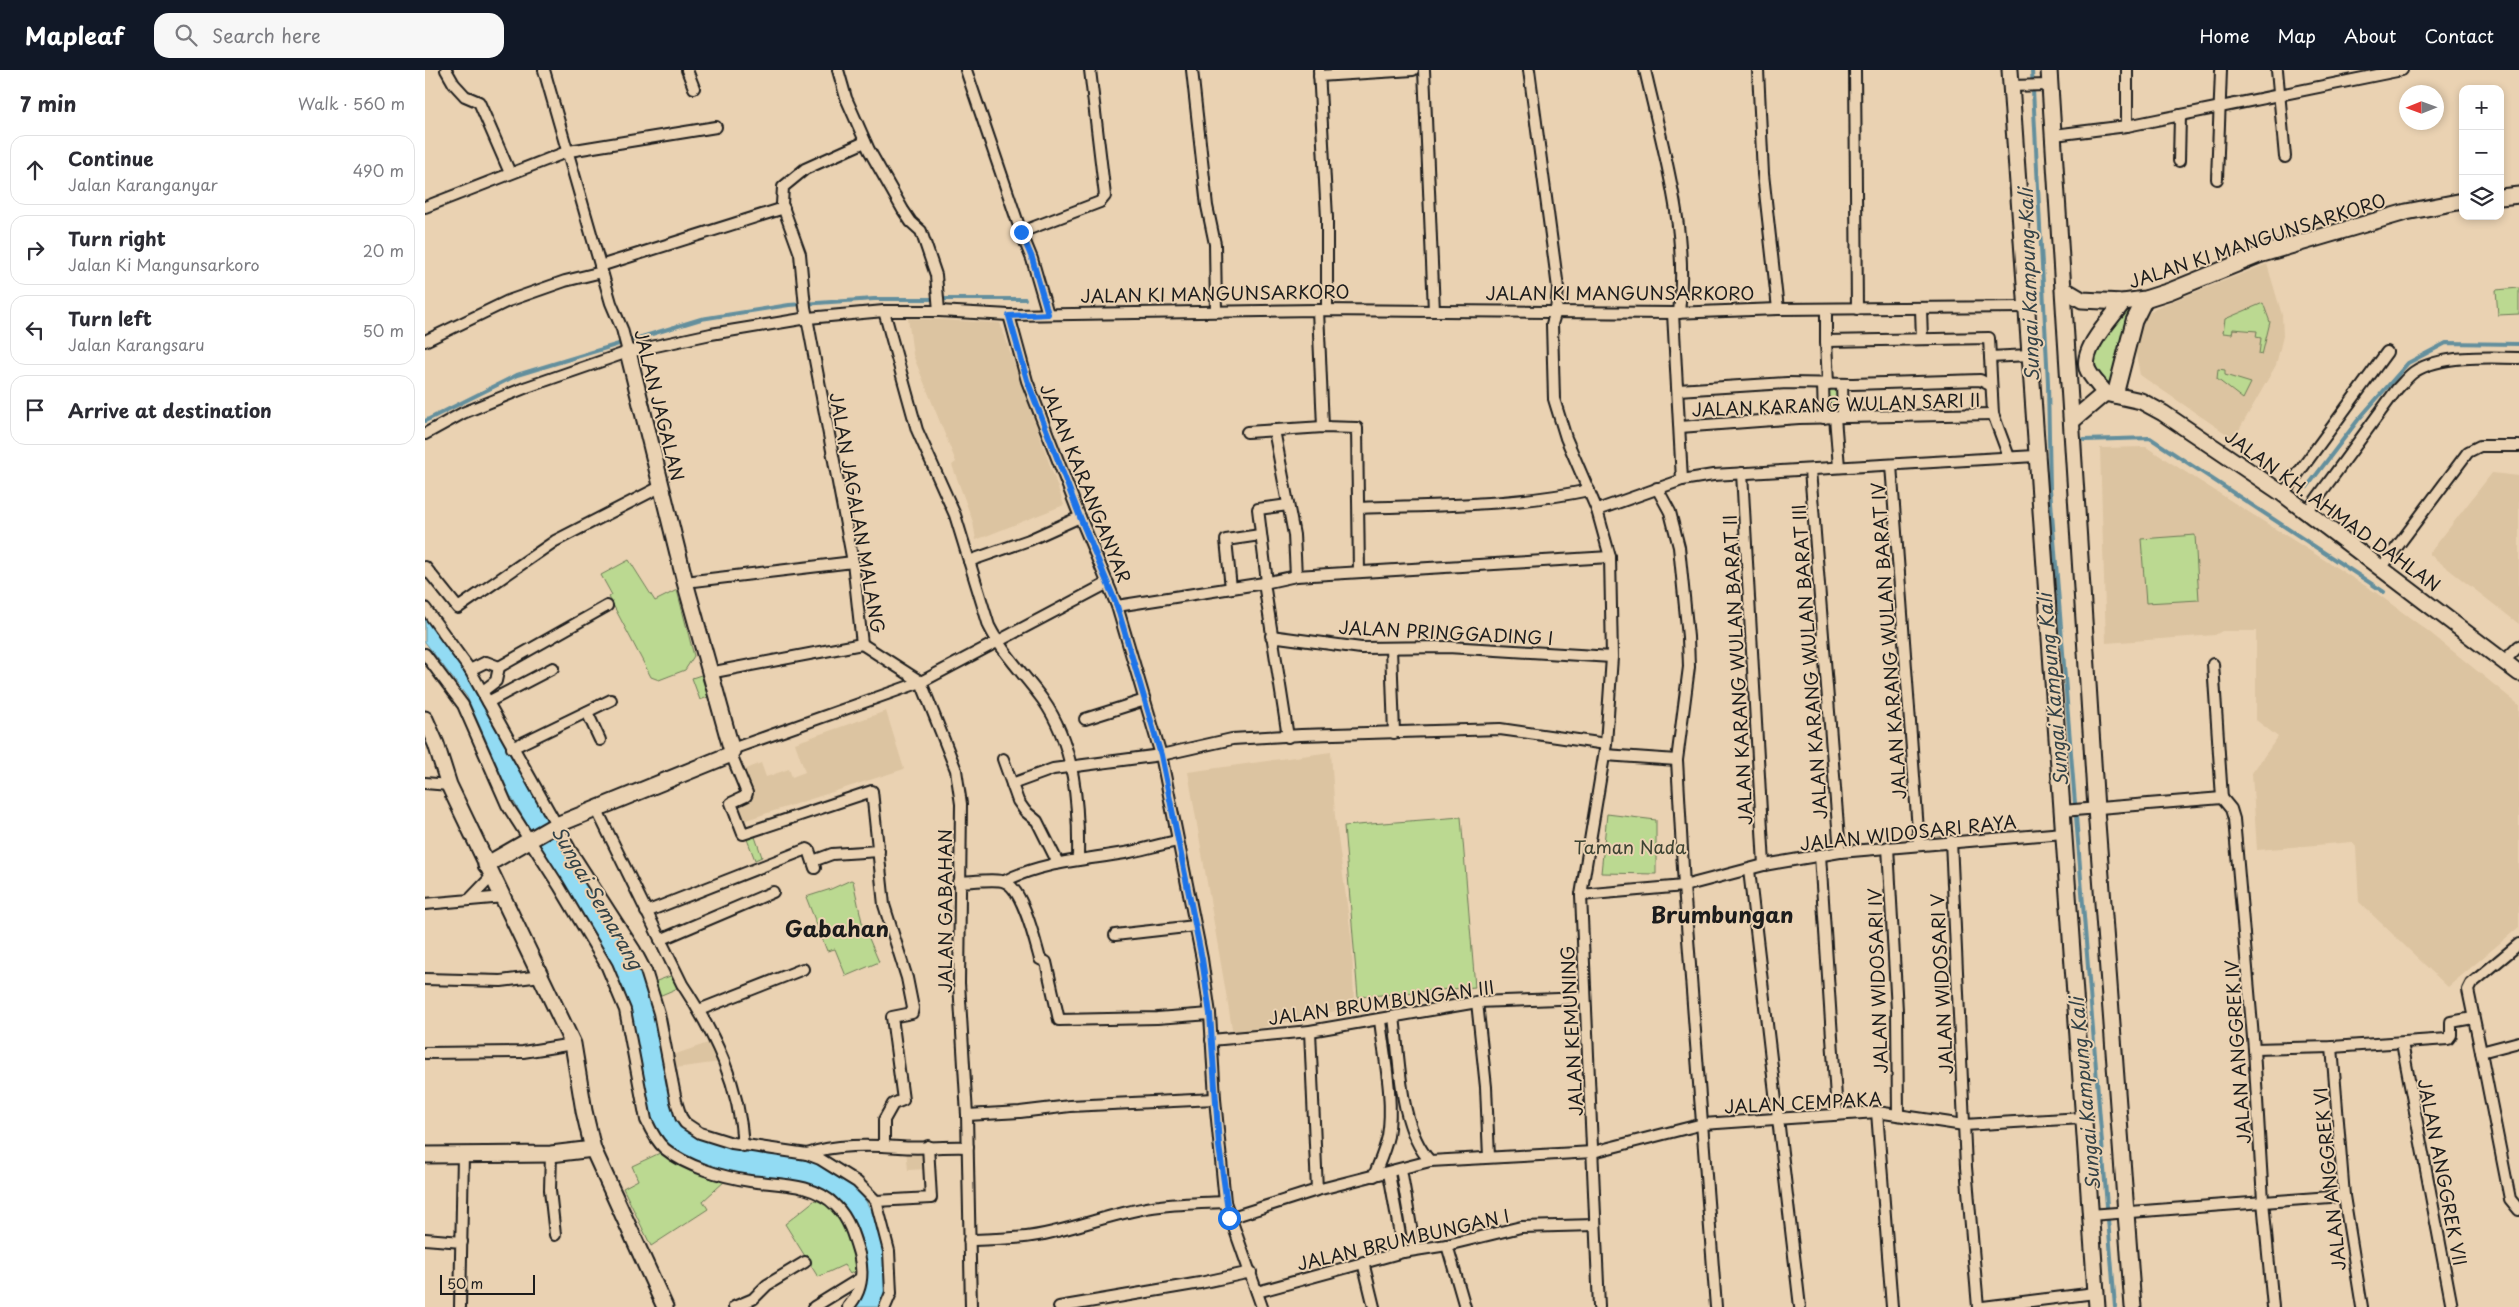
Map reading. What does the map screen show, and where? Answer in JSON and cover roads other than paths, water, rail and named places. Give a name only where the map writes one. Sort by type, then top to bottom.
[{"type":"main road","points":[[2010,70],[2017,86],[2025,307],[2035,456],[2065,811],[2063,833],[2083,1118],[2093,1215],[2096,1300]]},
{"type":"main road","points":[[2046,80],[2054,135],[2065,290],[2094,809],[2124,1212],[2133,1307]]},
{"type":"main road","points":[[2504,197],[2519,195]]},
{"type":"main road","name":"JALAN KI MANGUNSARKORO","points":[[2065,290],[2082,300],[2123,302],[2145,299],[2170,292],[2259,255],[2389,217],[2459,201]]},
{"type":"main road","points":[[2073,421],[2110,394],[2134,321],[2145,299]]},
{"type":"main road","points":[[2110,394],[2088,370],[2086,358],[2091,345],[2123,302]]},
{"type":"main road","name":"JALAN JAGALAN","points":[[628,349],[685,582],[731,751]]},
{"type":"main road","points":[[2069,358],[2086,358]]},
{"type":"main road","name":"JALAN KH. AHMAD DAHLAN","points":[[2110,394],[2141,401],[2163,413],[2283,494],[2382,567],[2519,673]]},
{"type":"main road","points":[[425,719],[436,744],[449,785],[573,1044],[584,1111],[593,1149],[665,1307]]},
{"type":"main road","points":[[489,871],[531,839],[556,826],[731,751]]},
{"type":"main road","points":[[425,1155],[551,1154],[593,1149]]},
{"type":"street","points":[[446,70],[453,84],[465,96],[479,102],[510,173]]},
{"type":"street","name":"JALAN JAGALAN","points":[[544,70],[569,150],[611,303],[622,328],[628,349]]},
{"type":"street","points":[[687,70],[694,88]]},
{"type":"street","points":[[838,70],[846,98],[865,142],[903,210],[921,231],[933,260],[939,303]]},
{"type":"street","points":[[966,70],[1021,232],[1032,258],[1048,314]]},
{"type":"street","points":[[1021,232],[1100,202],[1105,196],[1102,158],[1094,117],[1090,70]]},
{"type":"street","points":[[1192,70],[1207,206],[1215,244],[1216,312]]},
{"type":"street","points":[[1323,427],[1319,328],[1322,310],[1327,218],[1319,73],[1413,70]]},
{"type":"street","points":[[1424,70],[1434,311]]},
{"type":"street","name":"JALAN KEMUNING","points":[[1529,70],[1558,288],[1556,311],[1552,324],[1553,389],[1556,409],[1565,438],[1597,510],[1610,557],[1612,657],[1606,744],[1581,895],[1599,1307]]},
{"type":"street","name":"JALAN KARANG WULAN SARI II","points":[[1645,70],[1678,221],[1681,298],[1674,324],[1682,480]]},
{"type":"street","points":[[1759,70],[1763,174],[1778,309]]},
{"type":"street","points":[[1855,70],[1857,309]]},
{"type":"street","points":[[2127,70],[2127,126]]},
{"type":"street","points":[[2217,179],[2221,70]]},
{"type":"street","points":[[2277,70],[2285,157]]},
{"type":"street","points":[[2054,135],[2127,126],[2370,74],[2402,70]]},
{"type":"street","points":[[2017,86],[2046,80]]},
{"type":"street","points":[[2179,160],[2180,115]]},
{"type":"street","points":[[425,206],[569,150],[715,127]]},
{"type":"street","points":[[426,338],[508,300],[784,208],[782,200],[783,187],[800,173],[865,142]]},
{"type":"street","name":"JALAN JAGALAN MALANG","points":[[784,208],[800,254],[807,318],[853,562],[862,644],[921,682]]},
{"type":"street","name":"JALAN KI MANGUNSARKORO","points":[[425,434],[463,413],[628,349],[807,318],[884,311],[939,303],[1009,316],[1322,310],[1676,313],[1778,309],[2025,307]]},
{"type":"street","points":[[1824,418],[1826,309]]},
{"type":"street","points":[[1921,309],[1921,338]]},
{"type":"street","points":[[884,311],[917,430],[947,494],[989,626],[997,642],[1048,708],[1057,726],[1071,766],[1076,792],[1078,859]]},
{"type":"street","name":"JALAN KARANGANYAR","points":[[1009,316],[1027,380],[1117,606],[1161,755],[1195,926],[1210,1014],[1215,1099],[1225,1202],[1229,1218],[1251,1272],[1262,1307]]},
{"type":"street","points":[[1826,341],[1989,338],[1993,414],[2009,457]]},
{"type":"street","points":[[2283,494],[2387,352]]},
{"type":"street","points":[[1990,357],[2029,355]]},
{"type":"street","points":[[2307,512],[2397,389],[2414,372],[2436,363],[2470,358],[2519,358]]},
{"type":"street","points":[[1678,390],[1787,383],[1842,384],[1980,380],[1990,385]]},
{"type":"street","points":[[1839,467],[1839,417],[1842,384]]},
{"type":"street","name":"JALAN KARANG WULAN SARI II","points":[[1680,427],[1839,417],[1993,414]]},
{"type":"street","points":[[1247,432],[1323,427],[1357,428],[1360,508],[1359,572]]},
{"type":"street","points":[[1274,430],[1294,535],[1296,576]]},
{"type":"street","points":[[2382,567],[2468,452],[2480,446],[2519,446]]},
{"type":"street","points":[[1597,510],[1682,480],[1742,473],[2035,456]]},
{"type":"street","name":"JALAN KARANG WULAN BARAT IV","points":[[1891,465],[1919,844]]},
{"type":"street","name":"JALAN KARANG WULAN BARAT III","points":[[1810,470],[1839,852]]},
{"type":"street","name":"JALAN KARANG WULAN BARAT II","points":[[1742,473],[1764,866]]},
{"type":"street","points":[[425,567],[458,608],[555,541],[662,486]]},
{"type":"street","points":[[1657,488],[1670,512],[1679,548],[1688,637],[1689,667],[1677,760],[1684,886],[1716,1307]]},
{"type":"street","points":[[1360,508],[1497,502],[1558,497],[1589,490]]},
{"type":"street","points":[[1288,505],[1258,509],[1271,636],[1288,737]]},
{"type":"street","points":[[969,561],[1029,540],[1080,517]]},
{"type":"street","points":[[1231,588],[1226,540],[1261,535]]},
{"type":"street","points":[[1117,606],[1266,583],[1296,576],[1610,557]]},
{"type":"street","points":[[685,582],[853,562]]},
{"type":"street","points":[[884,1145],[884,1120],[893,1104],[903,1100],[892,1017],[912,1013],[913,1008],[907,978],[884,905],[872,791],[743,834],[731,803],[746,796],[747,793],[731,751],[921,682],[1108,583]]},
{"type":"street","points":[[483,691],[496,681],[499,667],[607,606]]},
{"type":"street","points":[[425,608],[483,691],[556,826],[627,935],[646,971],[659,1013],[676,1101],[681,1117],[685,1123],[700,1132],[743,1146],[807,1154],[845,1172],[876,1201],[889,1250],[892,1270],[891,1293],[885,1307]]},
{"type":"street","name":"JALAN PRINGGADING I","points":[[1271,636],[1361,648],[1448,647],[1612,657]]},
{"type":"street","points":[[709,673],[862,644]]},
{"type":"street","points":[[2504,661],[2519,646]]},
{"type":"street","points":[[1391,648],[1394,733]]},
{"type":"street","points":[[425,654],[469,715],[490,770],[507,805],[531,839],[593,942],[617,989],[631,1036],[646,1120],[653,1134],[664,1148],[695,1165],[729,1177],[814,1190],[835,1204],[849,1225],[860,1260],[861,1278],[859,1292],[847,1307]]},
{"type":"street","points":[[470,670],[486,662],[499,667]]},
{"type":"street","points":[[2065,811],[2222,798],[2213,664]]},
{"type":"street","points":[[488,702],[553,668]]},
{"type":"street","name":"JALAN GABAHAN","points":[[921,682],[958,780],[961,804],[958,882],[959,984],[967,1115],[971,1307]]},
{"type":"street","points":[[513,748],[611,700]]},
{"type":"street","points":[[1085,718],[1145,700]]},
{"type":"street","points":[[587,712],[600,740]]},
{"type":"street","points":[[1012,784],[1053,769],[1161,755],[1231,739],[1500,729],[1606,744]]},
{"type":"street","points":[[1605,755],[1677,760]]},
{"type":"street","points":[[1003,759],[1025,811],[1037,821],[1058,863]]},
{"type":"street","points":[[425,783],[449,785]]},
{"type":"street","name":"JALAN ANGGREK IV","points":[[2222,798],[2231,809],[2234,819],[2254,1049],[2263,1201],[2273,1307]]},
{"type":"street","points":[[596,808],[682,984],[699,1010],[734,1085],[743,1146]]},
{"type":"street","name":"JALAN WIDOSARI RAYA","points":[[1581,895],[1684,886],[1764,866],[1839,852],[2063,833]]},
{"type":"street","points":[[958,882],[1005,881],[1017,874],[1058,863],[1177,841]]},
{"type":"street","name":"JALAN WIDOSARI V","points":[[1951,841],[1964,1125],[1979,1307]]},
{"type":"street","name":"JALAN WIDOSARI IV","points":[[1888,847],[1897,1011],[1898,1114]]},
{"type":"street","points":[[646,912],[807,849],[815,864],[832,854],[879,851]]},
{"type":"street","points":[[1820,855],[1837,1113]]},
{"type":"street","points":[[1749,870],[1800,1307]]},
{"type":"street","points":[[469,900],[489,871]]},
{"type":"street","points":[[1005,881],[1015,891],[1023,907],[1040,959],[1046,962],[1059,1020],[1157,1018],[1210,1014]]},
{"type":"street","points":[[660,940],[773,892]]},
{"type":"street","points":[[425,904],[503,897]]},
{"type":"street","points":[[1115,936],[1195,926]]},
{"type":"street","points":[[2519,944],[2469,986],[2468,993],[2510,1199],[2519,1210]]},
{"type":"street","points":[[699,1010],[803,969]]},
{"type":"street","points":[[425,979],[501,981],[541,976]]},
{"type":"street","name":"JALAN BRUMBUNGAN III","points":[[1211,1040],[1310,1031],[1477,1002],[1585,998]]},
{"type":"street","points":[[1477,1002],[1486,1087],[1489,1157]]},
{"type":"street","points":[[1394,1017],[1406,1111],[1414,1139],[1430,1161]]},
{"type":"street","points":[[2254,1049],[2332,1047],[2450,1038],[2451,1022],[2473,1018]]},
{"type":"street","points":[[1374,1176],[1384,1150],[1389,1127],[1388,1079],[1380,1020]]},
{"type":"street","points":[[1310,1031],[1317,1190]]},
{"type":"street","points":[[2481,1052],[2519,1042]]},
{"type":"street","name":"JALAN ANGGREK VII","points":[[2402,1043],[2452,1307]]},
{"type":"street","points":[[425,1053],[523,1052],[573,1044]]},
{"type":"street","name":"JALAN ANGGREK VI","points":[[2332,1047],[2344,1196],[2361,1307]]},
{"type":"street","points":[[967,1115],[1070,1106],[1215,1099]]},
{"type":"street","points":[[1877,1112],[1892,1307]]},
{"type":"street","name":"JALAN CEMPAKA","points":[[1229,1218],[1317,1190],[1430,1161],[1593,1152],[1703,1124],[1837,1113],[1877,1112],[1964,1125],[2083,1118]]},
{"type":"street","points":[[807,1154],[819,1150],[884,1145],[899,1148],[928,1146],[968,1147]]},
{"type":"street","points":[[876,1201],[931,1198],[928,1146]]},
{"type":"street","points":[[551,1154],[550,1190],[555,1235]]},
{"type":"street","points":[[461,1307],[463,1155]]},
{"type":"street","points":[[1401,1169],[1415,1250]]},
{"type":"street","points":[[1389,1173],[1403,1252]]},
{"type":"street","points":[[2093,1215],[2344,1196]]},
{"type":"street","points":[[969,1240],[1012,1238],[1050,1233],[1094,1222],[1106,1216],[1160,1206],[1225,1202]]},
{"type":"street","points":[[1397,1216],[1409,1214]]},
{"type":"street","name":"JALAN BRUMBUNGAN I","points":[[1257,1292],[1403,1252],[1521,1227],[1595,1225]]},
{"type":"street","points":[[425,1240],[462,1242]]},
{"type":"street","points":[[1447,1244],[1465,1307]]},
{"type":"street","points":[[734,1307],[753,1299],[767,1284],[805,1262]]},
{"type":"street","points":[[1363,1262],[1374,1307]]},
{"type":"street","points":[[1059,1307],[1200,1283],[1251,1272]]},
{"type":"street","points":[[814,1307],[861,1278]]},
{"type":"street","points":[[1983,1307],[2096,1300]]},
{"type":"water","name":"Sungai Semarang","points":[[425,615],[459,661],[483,701],[521,774],[629,945],[649,992],[676,1118],[681,1125],[743,1150],[818,1162],[831,1168],[853,1185],[862,1196],[876,1221],[883,1245],[886,1281],[879,1307],[854,1307],[861,1294],[865,1279],[866,1263],[864,1248],[852,1218],[831,1196],[724,1171],[683,1155],[661,1138],[650,1116],[627,1001],[576,908],[510,795],[467,697],[425,642]]},
{"type":"waterway","name":"Sungai Kampung Kali","points":[[2032,70],[2048,383],[2050,489],[2115,1307]]},
{"type":"waterway","points":[[425,421],[517,375],[701,319],[789,305],[874,299],[1025,299]]},
{"type":"waterway","name":"Sungai Kampung Kali","points":[[2307,487],[2358,420],[2408,363],[2446,343],[2519,344]]},
{"type":"waterway","name":"Sungai Kampung Kali","points":[[2084,440],[2150,438],[2384,592]]},
{"type":"district","name":"Brumbungan","points":[[1722,913]]},
{"type":"district","name":"Gabahan","points":[[837,927]]},
{"type":"park label","name":"Taman Nada","points":[[1630,846]]}]
